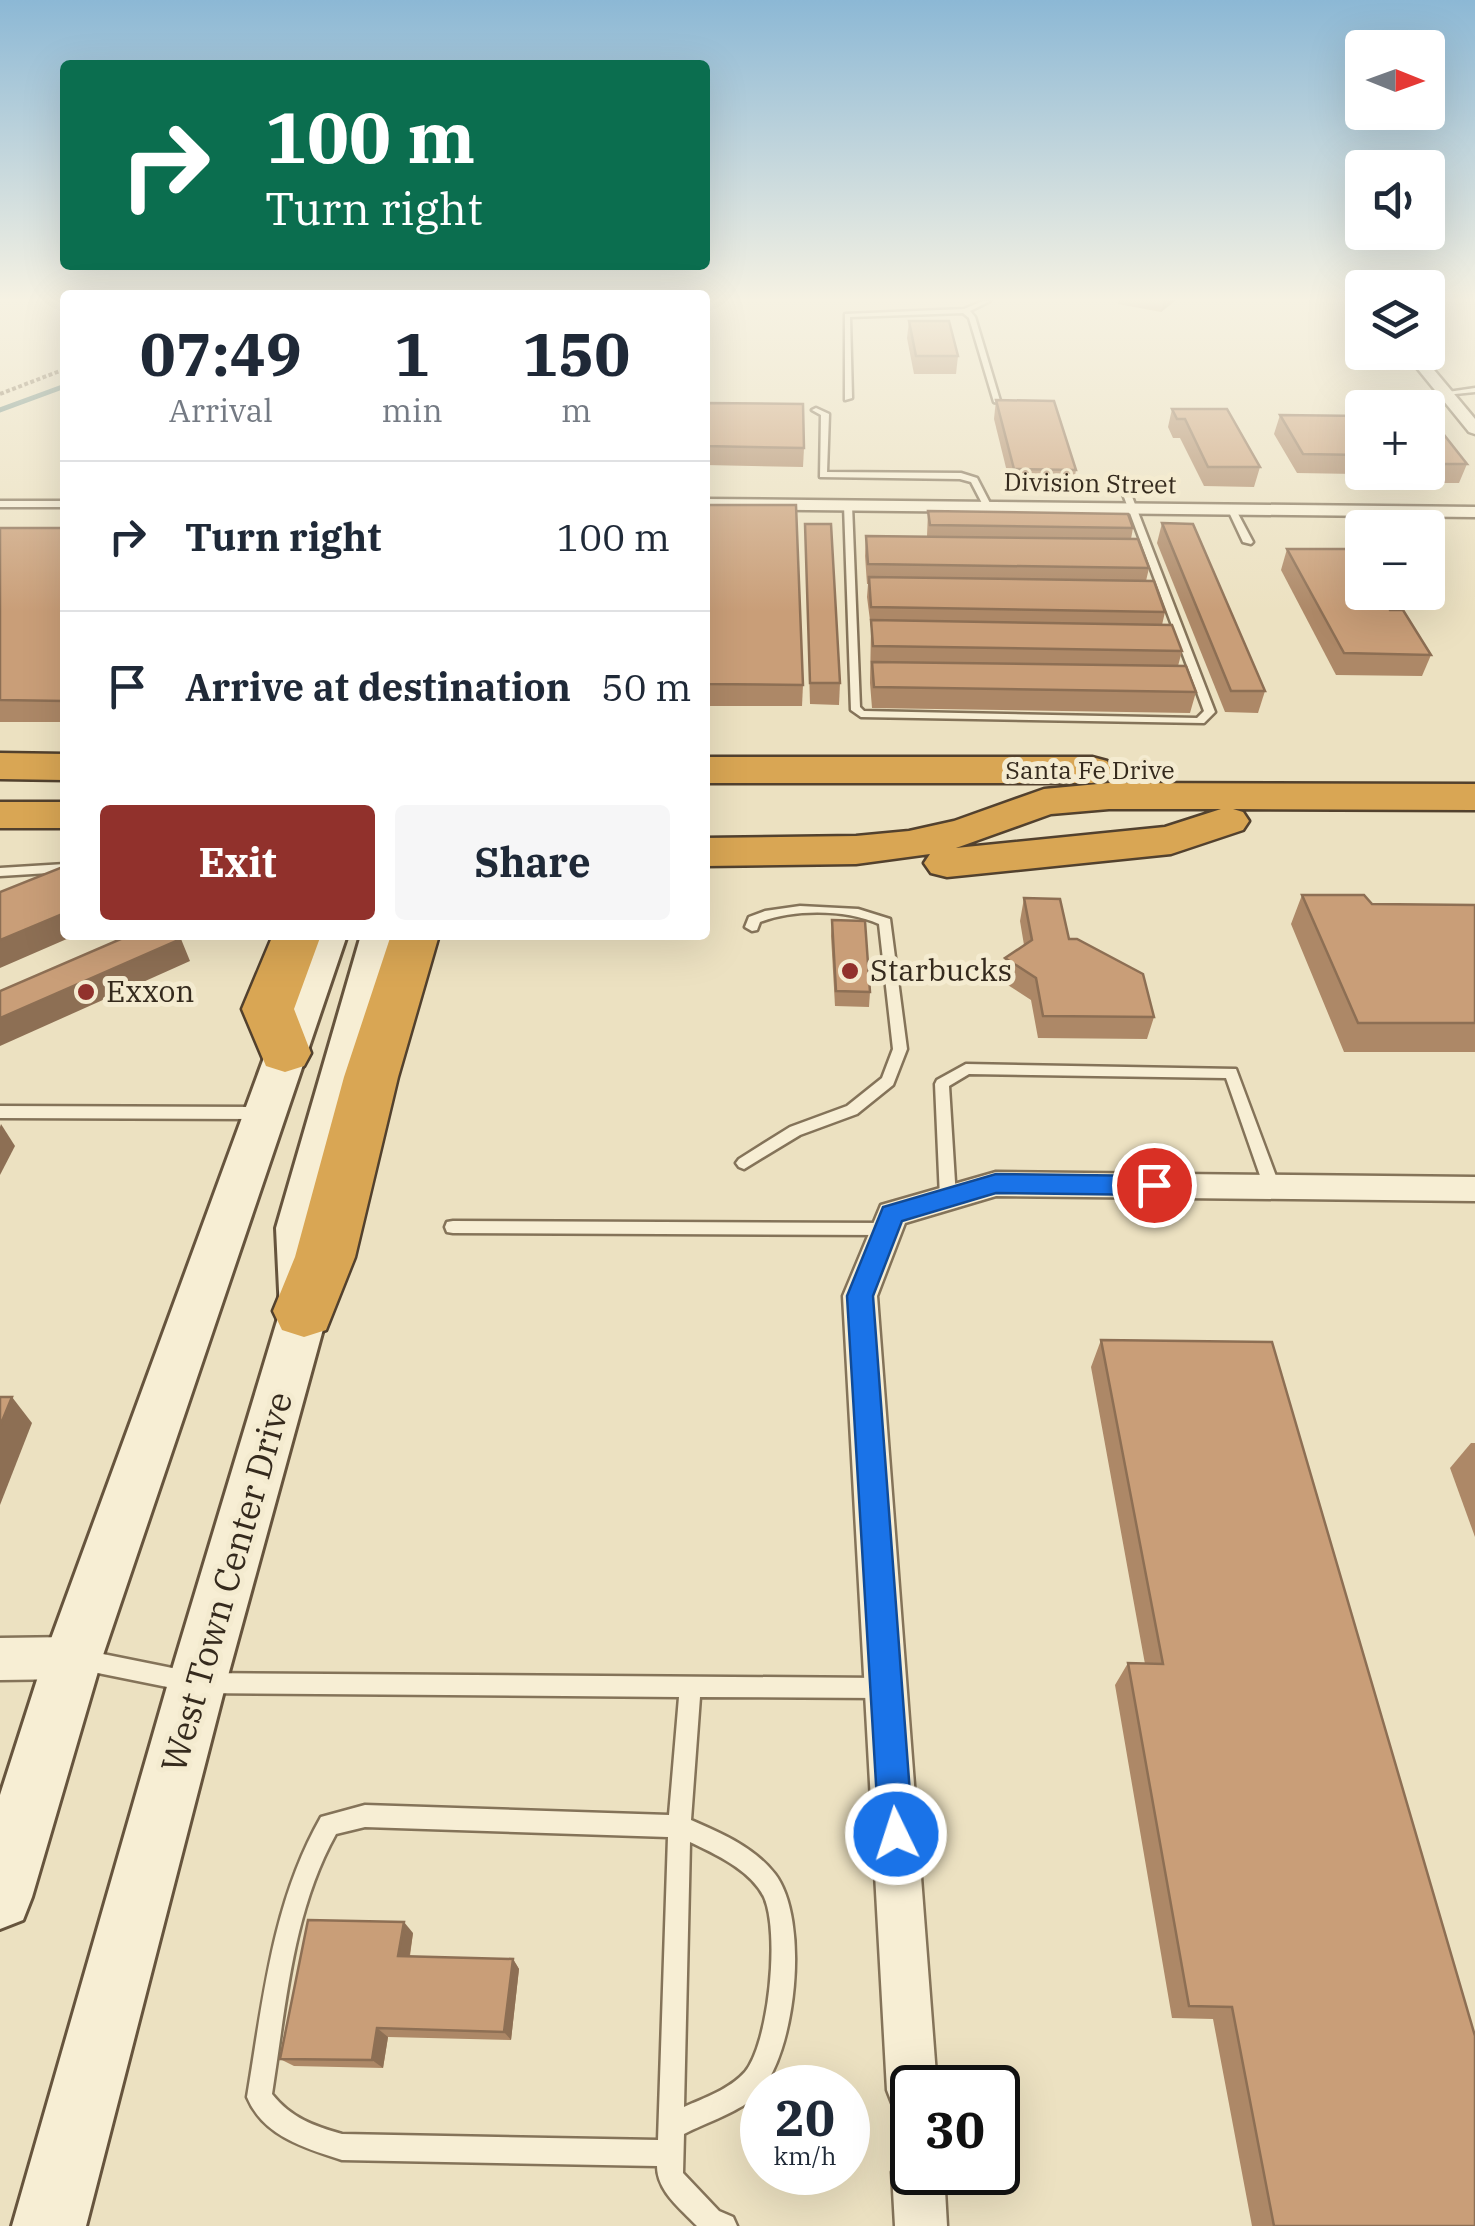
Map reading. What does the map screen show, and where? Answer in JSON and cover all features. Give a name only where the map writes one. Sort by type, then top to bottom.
[{"type":"highway","points":[[0,766],[60,766]]},
{"type":"highway","name":"Santa Fe Drive","points":[[710,770],[1475,772]]},
{"type":"highway","points":[[710,852],[856,850],[908,845],[998,822],[1044,802],[1109,796],[1475,798]]},
{"type":"highway","points":[[0,815],[60,815]]},
{"type":"highway","name":"Santa Fe Drive","points":[[710,820],[1475,820]]},
{"type":"highway","points":[[710,872],[880,872],[1070,848],[1171,840],[1227,821]]},
{"type":"highway","points":[[0,836],[60,836]]},
{"type":"highway","points":[[284,1053],[268,1010],[296,940]]},
{"type":"highway","points":[[304,1312],[325,1257],[371,1077],[413,940]]},
{"type":"street","points":[[1456,405],[1474,427]]},
{"type":"street","name":"Division Street","points":[[710,504],[1475,512]]},
{"type":"street","points":[[0,1897],[73,1658],[326,940]]},
{"type":"street","name":"West Town Center Drive","points":[[48,2226],[304,1312],[299,1228],[379,940]]},
{"type":"street","points":[[910,2065],[860,1296],[892,1214],[996,1184],[1475,1188]]},
{"type":"street","points":[[0,1659],[73,1658]]},
{"type":"street","points":[[919,2195],[921,2226]]},
{"type":"lane","points":[[816,410],[825,414],[824,474],[962,476],[974,480],[988,507]]},
{"type":"lane","points":[[848,505],[855,708],[868,716],[1200,721],[1210,712],[1122,481]]},
{"type":"lane","points":[[0,504],[60,504]]},
{"type":"lane","points":[[1232,510],[1248,542]]},
{"type":"lane","points":[[849,548],[868,548]]},
{"type":"lane","points":[[1130,552],[1149,552]]},
{"type":"lane","points":[[850,589],[870,589]]},
{"type":"lane","points":[[1145,594],[1165,594]]},
{"type":"lane","points":[[852,634],[872,634]]},
{"type":"lane","points":[[1162,638],[1182,638]]},
{"type":"lane","points":[[854,674],[873,674]]},
{"type":"lane","points":[[1178,680],[1198,680]]},
{"type":"lane","points":[[0,872],[60,868]]},
{"type":"lane","points":[[744,1164],[795,1132],[872,1098],[888,1081],[900,1049],[885,922],[865,912],[777,911],[754,920],[752,927]]},
{"type":"lane","points":[[948,1198],[942,1084],[966,1069],[1231,1073],[1272,1186]]},
{"type":"lane","points":[[0,1112],[262,1113]]},
{"type":"lane","points":[[453,1227],[886,1229]]},
{"type":"lane","points":[[73,1658],[197,1683],[886,1688]]},
{"type":"lane","points":[[690,1686],[680,1826],[670,2178],[711,2222],[724,2226]]},
{"type":"lane","points":[[670,2154],[342,2147],[291,2132],[260,2097],[298,1888],[316,1844],[329,1825],[365,1816],[680,1826],[726,1848],[772,1890],[778,1912],[783,1977],[772,2048],[752,2083],[671,2128]]},
{"type":"building","points":[[710,405],[803,405],[804,448],[710,446]]},
{"type":"building","points":[[997,405],[1055,405],[1076,470],[1014,469]]},
{"type":"building","points":[[1172,409],[1227,409],[1260,467],[1208,467],[1185,419],[1177,419]]},
{"type":"building","points":[[1280,415],[1345,416],[1345,455],[1303,454]]},
{"type":"building","points":[[1445,436],[1467,464],[1445,464]]},
{"type":"building","points":[[710,505],[796,505],[803,685],[710,684]]},
{"type":"building","points":[[928,511],[1128,514],[1133,528],[930,525]]},
{"type":"building","points":[[1162,523],[1193,524],[1265,691],[1231,691]]},
{"type":"building","points":[[805,524],[831,524],[840,683],[810,683]]},
{"type":"building","points":[[0,528],[60,528],[60,701],[0,700]]},
{"type":"building","points":[[866,536],[1138,539],[1149,568],[868,564]]},
{"type":"building","points":[[1287,549],[1345,549],[1345,610],[1403,610],[1431,655],[1344,653]]},
{"type":"building","points":[[869,577],[1154,581],[1165,612],[871,607]]},
{"type":"building","points":[[871,620],[1172,625],[1182,651],[873,646]]},
{"type":"building","points":[[872,662],[1186,666],[1196,692],[874,687]]},
{"type":"building","points":[[60,868],[60,915],[0,940],[0,892]]},
{"type":"building","points":[[1302,895],[1364,895],[1372,904],[1475,905],[1475,1023],[1358,1023]]},
{"type":"building","points":[[1024,898],[1060,899],[1069,939],[1077,939],[1143,974],[1154,1017],[1043,1016],[1036,978],[1005,958],[1032,940]]},
{"type":"building","name":"Starbucks","points":[[832,920],[865,921],[870,992],[836,991]]},
{"type":"building","points":[[118,940],[179,940],[0,1018],[0,991]]},
{"type":"building","points":[[1101,1340],[1272,1342],[1475,2036],[1475,2226],[1274,2226],[1232,2007],[1189,2006],[1128,1663],[1163,1664]]},
{"type":"building","points":[[0,1397],[12,1397],[0,1426]]},
{"type":"building","points":[[308,1920],[404,1922],[398,1956],[513,1959],[504,2032],[377,2028],[372,2060],[280,2059]]},
{"type":"waterway","points":[[0,410],[14,405]]},
{"type":"place","name":"Starbucks","points":[[850,971]]},
{"type":"place","name":"Exxon","points":[[86,992]]},
{"type":"route","points":[[896,1834],[860,1296],[892,1214],[996,1184],[1154,1185]]}]
